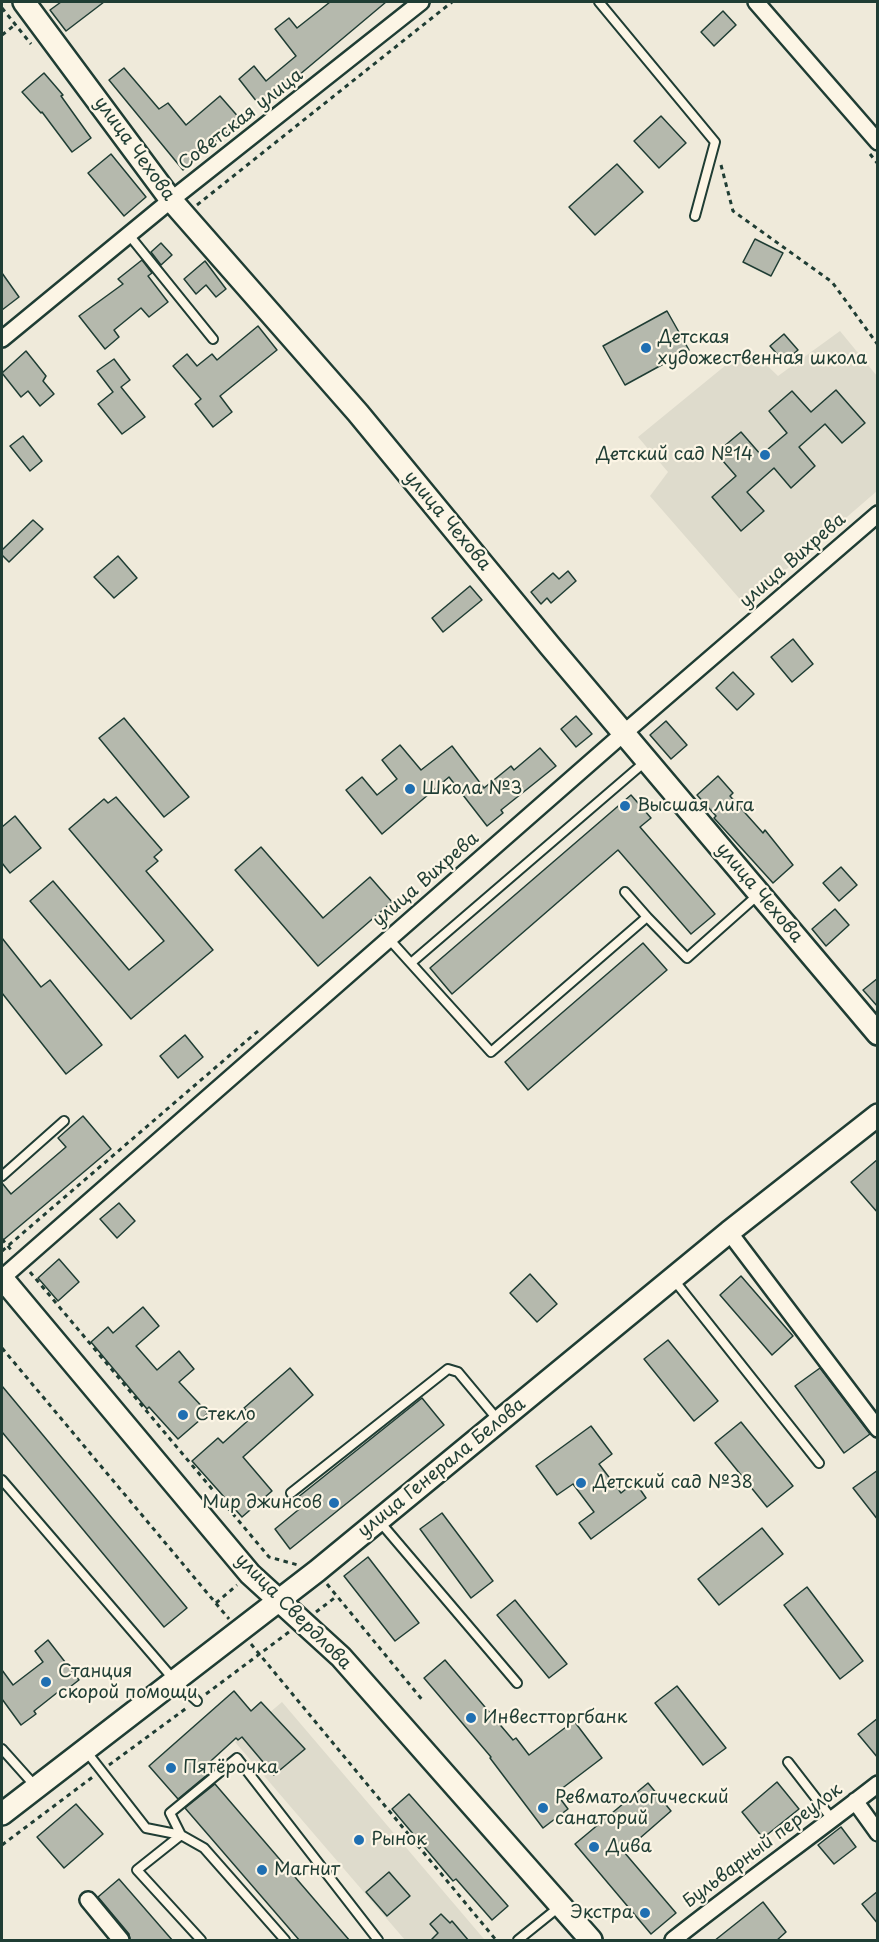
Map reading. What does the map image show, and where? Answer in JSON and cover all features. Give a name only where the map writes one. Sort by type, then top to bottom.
[{"type":"street","name":"улица Чехова","points":[[24,2],[177,208],[358,413],[878,1034]]},
{"type":"street","name":"Советская улица","points":[[2,339],[129,235],[177,208],[421,2]]},
{"type":"street","points":[[756,2],[878,142]]},
{"type":"street","name":"улица Вихрева","points":[[2,1278],[624,733],[878,514]]},
{"type":"street","name":"улица Генерала Белова","points":[[2,1814],[317,1571],[729,1232],[878,1115]]},
{"type":"street","points":[[729,1232],[878,1429]]},
{"type":"street","name":"улица Свердлова","points":[[2,1278],[250,1574],[341,1657],[591,1941]]},
{"type":"street","name":"Бульварный переулок","points":[[673,1941],[723,1900],[878,1784]]},
{"type":"street","points":[[855,1801],[878,1833]]},
{"type":"street","points":[[88,1900],[122,1941]]},
{"type":"lane","points":[[599,2],[715,142],[695,216]]},
{"type":"lane","points":[[129,235],[213,339]]},
{"type":"lane","points":[[411,963],[647,760]]},
{"type":"lane","points":[[625,892],[687,958],[760,893]]},
{"type":"lane","points":[[388,939],[490,1052],[648,917]]},
{"type":"lane","points":[[2,1176],[64,1121]]},
{"type":"lane","points":[[673,1279],[819,1463]]},
{"type":"lane","points":[[291,1493],[448,1369],[458,1372],[499,1422]]},
{"type":"lane","points":[[2,1480],[175,1681],[197,1701]]},
{"type":"lane","points":[[379,1521],[517,1683]]},
{"type":"lane","points":[[2,1749],[37,1788]]},
{"type":"lane","points":[[85,1750],[146,1828],[181,1835],[204,1848],[285,1941]]},
{"type":"lane","points":[[181,1835],[170,1813],[237,1758],[378,1941]]},
{"type":"lane","points":[[788,1762],[832,1819]]},
{"type":"lane","points":[[181,1835],[137,1870],[201,1941]]},
{"type":"lane","points":[[518,1941],[560,1907]]},
{"type":"path","points":[[177,208],[452,2]]},
{"type":"path","points":[[715,142],[733,211],[832,282],[878,345]]},
{"type":"path","points":[[2,1239],[269,1557],[317,1571],[424,1702]]},
{"type":"path","points":[[2,1348],[216,1603]]},
{"type":"path","points":[[2,1845],[261,1653],[496,1941]]},
{"type":"shaded area","name":"Детский сад №14","points":[[840,331],[877,376],[877,491],[745,605],[650,496],[668,472],[638,437],[748,347],[778,376]]},
{"type":"shaded area","name":"Рынок","points":[[282,1702],[484,1939],[405,1940],[235,1742]]},
{"type":"building","points":[[61,2],[104,2],[66,31],[50,10]]},
{"type":"building","points":[[330,2],[386,2],[261,107],[239,79],[254,66],[266,81],[296,56],[275,29],[289,18],[297,28]]},
{"type":"building","points":[[723,11],[736,25],[714,46],[701,32]]},
{"type":"building","points":[[124,68],[159,109],[168,103],[186,125],[220,96],[241,120],[183,170],[109,80]]},
{"type":"building","points":[[44,73],[63,95],[61,96],[91,138],[72,152],[42,112],[22,92]]},
{"type":"building","points":[[661,116],[686,143],[659,168],[634,141]]},
{"type":"building","points":[[111,154],[146,197],[124,216],[88,173]]},
{"type":"building","points":[[617,164],[643,192],[595,235],[569,207]]},
{"type":"building","points":[[755,239],[783,253],[771,276],[743,262]]},
{"type":"building","points":[[161,243],[172,255],[161,265],[151,252]]},
{"type":"building","points":[[142,260],[152,273],[148,276],[168,302],[149,317],[141,308],[114,330],[119,337],[105,349],[79,316],[123,284],[118,279]]},
{"type":"building","points":[[205,261],[226,289],[216,297],[206,285],[196,294],[184,279]]},
{"type":"building","points":[[2,273],[19,297],[2,310]]},
{"type":"building","name":"Детская художественная школа","points":[[667,311],[689,350],[625,385],[603,346]]},
{"type":"building","points":[[258,326],[277,350],[220,396],[232,412],[213,427],[195,404],[201,399],[173,366],[187,354],[197,366],[212,354],[217,360]]},
{"type":"building","points":[[784,334],[798,350],[784,362],[770,346]]},
{"type":"building","points":[[26,351],[46,376],[43,381],[54,394],[40,406],[28,391],[21,397],[2,373]]},
{"type":"building","points":[[114,359],[130,380],[121,387],[145,417],[122,434],[98,404],[113,392],[97,371]]},
{"type":"building","points":[[836,390],[865,423],[842,443],[825,424],[799,447],[815,466],[791,488],[774,468],[747,492],[764,511],[741,531],[712,497],[736,476],[716,453],[741,432],[761,455],[787,433],[769,411],[792,391],[811,412]]},
{"type":"building","points":[[23,436],[42,461],[30,471],[10,446]]},
{"type":"building","points":[[33,520],[43,529],[9,562],[2,555],[2,550]]},
{"type":"building","points":[[118,556],[137,578],[114,598],[94,577]]},
{"type":"building","points":[[568,571],[576,581],[551,603],[547,598],[541,604],[531,592],[553,573],[559,579]]},
{"type":"building","points":[[470,586],[482,600],[443,632],[432,618]]},
{"type":"building","points":[[793,639],[813,664],[792,682],[771,657]]},
{"type":"building","points":[[733,672],[754,694],[737,710],[716,688]]},
{"type":"building","points":[[576,716],[592,734],[576,747],[561,729]]},
{"type":"building","points":[[124,718],[189,797],[164,817],[99,738]]},
{"type":"building","points":[[666,721],[687,745],[671,759],[650,735]]},
{"type":"building","points":[[400,745],[421,770],[452,746],[484,788],[511,766],[514,770],[540,748],[556,766],[501,810],[503,813],[487,826],[449,777],[382,834],[346,790],[362,777],[377,795],[397,779],[382,760]]},
{"type":"building","points":[[718,776],[733,793],[730,796],[763,833],[765,830],[793,865],[773,883],[714,818],[716,816],[697,795]]},
{"type":"building","points":[[631,795],[651,818],[640,827],[715,914],[691,934],[618,850],[452,994],[430,968]]},
{"type":"building","points":[[116,797],[162,850],[154,857],[158,861],[146,871],[213,950],[131,1019],[30,901],[53,881],[129,970],[164,941],[69,829],[104,799],[108,803]]},
{"type":"building","points":[[15,816],[41,848],[10,873],[2,863],[2,827]]},
{"type":"building","points":[[261,847],[323,918],[370,877],[392,902],[318,966],[235,870]]},
{"type":"building","points":[[841,867],[857,885],[839,901],[823,883]]},
{"type":"building","points":[[835,909],[849,925],[826,946],[812,929]]},
{"type":"building","points":[[2,938],[41,987],[50,980],[102,1045],[66,1074],[2,993]]},
{"type":"building","points":[[643,943],[667,970],[528,1090],[505,1062]]},
{"type":"building","points":[[878,978],[878,1007],[863,990]]},
{"type":"building","points":[[185,1035],[203,1057],[178,1078],[160,1056]]},
{"type":"building","points":[[83,1116],[111,1149],[2,1241],[2,1183],[11,1194],[66,1147],[58,1138]]},
{"type":"building","points":[[878,1159],[878,1213],[851,1182]]},
{"type":"building","points":[[119,1203],[135,1221],[117,1238],[100,1219]]},
{"type":"building","points":[[59,1259],[79,1282],[58,1301],[38,1278]]},
{"type":"building","points":[[530,1274],[557,1304],[537,1322],[510,1293]]},
{"type":"building","points":[[741,1276],[793,1336],[772,1355],[720,1295]]},
{"type":"building","points":[[143,1307],[159,1326],[136,1346],[157,1370],[179,1351],[194,1369],[179,1382],[208,1413],[178,1439],[149,1407],[147,1409],[91,1342],[108,1327],[113,1333]]},
{"type":"building","points":[[668,1340],[718,1401],[694,1421],[644,1359]]},
{"type":"building","points":[[290,1368],[313,1395],[243,1457],[272,1491],[242,1517],[192,1461],[218,1438],[223,1443],[252,1417],[244,1408]]},
{"type":"building","points":[[820,1368],[870,1434],[844,1453],[795,1386]]},
{"type":"building","points":[[2,1386],[187,1608],[164,1627],[2,1432]]},
{"type":"building","points":[[422,1398],[444,1425],[290,1549],[275,1529],[303,1506],[297,1498]]},
{"type":"building","points":[[741,1422],[793,1486],[767,1507],[715,1443]]},
{"type":"building","name":"Детский сад №38","points":[[591,1426],[612,1454],[599,1464],[621,1493],[635,1482],[646,1498],[591,1539],[579,1523],[594,1512],[573,1484],[557,1495],[536,1466]]},
{"type":"building","points":[[878,1470],[878,1520],[853,1488]]},
{"type":"building","points":[[442,1513],[493,1581],[471,1598],[420,1529]]},
{"type":"building","points":[[762,1528],[783,1554],[719,1605],[698,1579]]},
{"type":"building","points":[[368,1557],[419,1623],[395,1641],[344,1576]]},
{"type":"building","points":[[807,1587],[863,1661],[840,1679],[784,1605]]},
{"type":"building","points":[[515,1600],[567,1664],[549,1678],[497,1615]]},
{"type":"building","name":"Станция скорой помощи","points":[[48,1640],[79,1680],[66,1690],[63,1688],[34,1711],[36,1714],[21,1725],[2,1699],[2,1670],[13,1685],[43,1662],[35,1651]]},
{"type":"building","points":[[445,1660],[513,1740],[516,1738],[529,1755],[574,1721],[602,1758],[556,1793],[568,1809],[543,1828],[491,1757],[424,1678]]},
{"type":"building","points":[[677,1686],[726,1748],[703,1765],[655,1703]]},
{"type":"building","points":[[234,1691],[251,1711],[261,1702],[305,1749],[274,1775],[242,1737],[238,1740],[236,1738],[202,1769],[207,1775],[178,1799],[149,1766]]},
{"type":"building","points":[[878,1718],[878,1758],[858,1734]]},
{"type":"building","points":[[777,1782],[799,1809],[763,1838],[742,1812]]},
{"type":"building","points":[[648,1783],[671,1811],[624,1852],[676,1913],[651,1934],[575,1844]]},
{"type":"building","points":[[215,1784],[350,1941],[300,1941],[185,1808]]},
{"type":"building","points":[[409,1794],[508,1906],[492,1920],[456,1879],[453,1881],[392,1809]]},
{"type":"building","points":[[76,1804],[103,1834],[64,1868],[37,1837]]},
{"type":"building","points":[[841,1827],[856,1847],[834,1864],[818,1845]]},
{"type":"building","points":[[389,1872],[410,1896],[387,1916],[366,1892]]},
{"type":"building","points":[[119,1879],[173,1941],[130,1941],[129,1934],[98,1897]]},
{"type":"building","points":[[878,1891],[878,1924],[862,1904]]},
{"type":"building","points":[[763,1902],[786,1932],[776,1941],[714,1941]]},
{"type":"building","points":[[441,1914],[450,1923],[452,1921],[469,1941],[430,1941],[438,1933],[430,1924]]},
{"type":"place","name":"Детская художественная школа","points":[[646,348]]},
{"type":"place","name":"Детский сад №14","points":[[765,455]]},
{"type":"place","name":"Школа №3","points":[[410,789]]},
{"type":"place","name":"Высшая лига","points":[[625,806]]},
{"type":"place","name":"Стекло","points":[[183,1415]]},
{"type":"place","name":"Детский сад №38","points":[[581,1483]]},
{"type":"place","name":"Мир джинсов","points":[[334,1503]]},
{"type":"place","name":"Станция скорой помощи","points":[[46,1682]]},
{"type":"place","name":"Инвестторгбанк","points":[[471,1718]]},
{"type":"place","name":"Пятёрочка","points":[[171,1768]]},
{"type":"place","name":"Ревматологический санаторий","points":[[543,1808]]},
{"type":"place","name":"Рынок","points":[[359,1840]]},
{"type":"place","name":"Дива","points":[[594,1847]]},
{"type":"place","name":"Магнит","points":[[262,1870]]},
{"type":"place","name":"Экстра","points":[[645,1913]]}]
